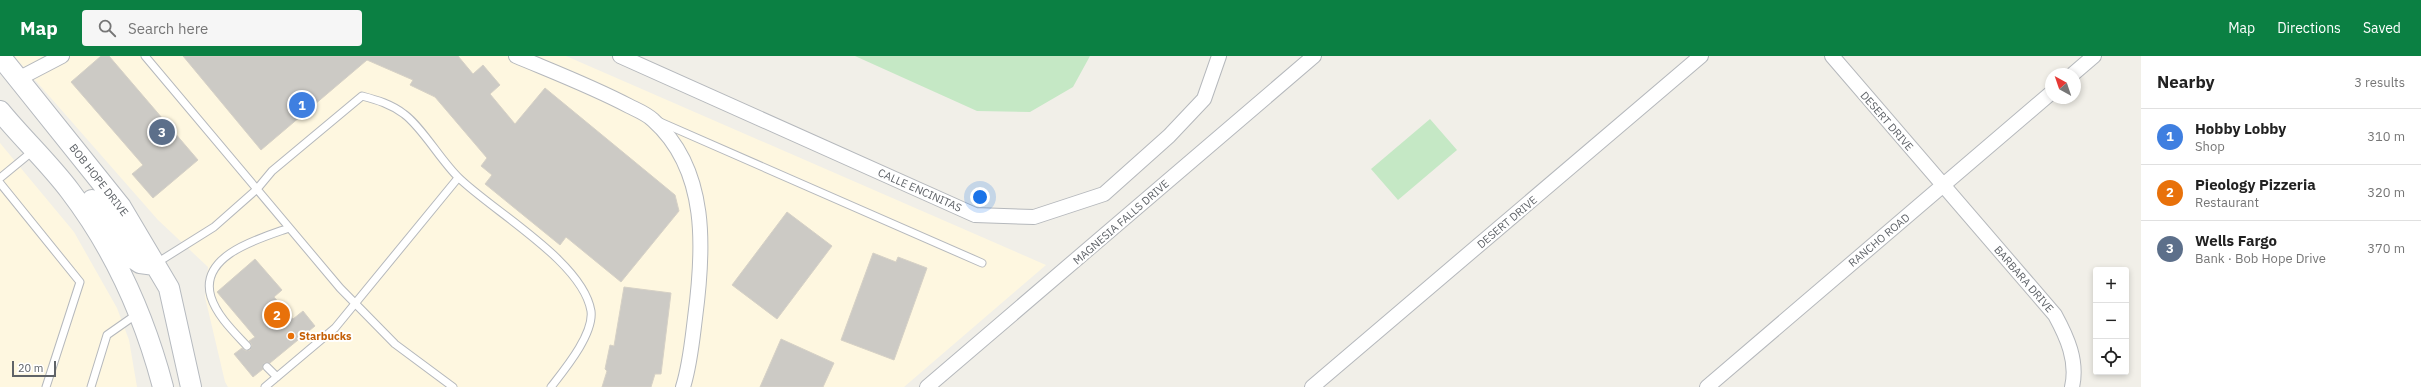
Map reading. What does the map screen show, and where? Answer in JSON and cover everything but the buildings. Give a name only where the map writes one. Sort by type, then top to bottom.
[{"type":"main road","name":"BOB HOPE DRIVE","points":[[0,56],[122,207],[169,288],[191,387]]},
{"type":"main road","points":[[0,111],[70,191],[117,261],[149,337],[163,387]]},
{"type":"main road","points":[[70,191],[92,200],[134,259],[140,263],[155,264]]},
{"type":"street","points":[[18,79],[62,56]]},
{"type":"street","points":[[516,56],[607,94],[653,119],[680,151],[696,191],[702,242],[700,273],[688,371],[684,387]]},
{"type":"street","name":"CALLE ENCINITAS","points":[[620,56],[976,215],[1034,217],[1104,194],[1169,136],[1204,99],[1219,56]]},
{"type":"street","name":"MAGNESIA FALLS DRIVE","points":[[927,387],[1314,56]]},
{"type":"street","name":"DESERT DRIVE","points":[[1312,387],[1701,56]]},
{"type":"street","name":"DESERT DRIVE","points":[[1832,56],[1943,186]]},
{"type":"street","points":[[2080,68],[2094,56]]},
{"type":"street","name":"RANCHO ROAD","points":[[1707,387],[2045,98]]},
{"type":"street","name":"BARBARA DRIVE","points":[[1943,186],[2055,315],[2069,341],[2075,375],[2072,387]]},
{"type":"lane","points":[[145,56],[289,228],[356,304],[395,344],[453,387]]},
{"type":"lane","points":[[155,264],[214,227],[257,189],[272,171],[362,96],[386,103],[405,114],[458,178],[571,272],[587,296],[591,312],[590,328],[565,369],[551,387]]},
{"type":"lane","points":[[653,119],[982,262]]},
{"type":"lane","points":[[0,178],[34,150]]},
{"type":"lane","points":[[265,387],[335,328],[458,178]]},
{"type":"lane","points":[[0,183],[80,282],[46,387]]},
{"type":"lane","points":[[247,346],[214,306],[209,285],[212,274],[229,253],[244,244],[289,228]]},
{"type":"lane","points":[[91,387],[106,335],[139,313]]},
{"type":"lane","points":[[267,367],[276,377]]},
{"type":"shaded area","points":[[14,56],[566,56],[1046,265],[904,387],[228,387],[225,382],[205,297],[208,267],[158,220]]},
{"type":"shaded area","points":[[0,143],[74,232],[117,308],[129,340],[137,387],[0,387]]},
{"type":"green space","points":[[855,56],[1090,56],[1073,87],[1030,112],[977,111]]},
{"type":"green space","points":[[1430,119],[1457,150],[1398,200],[1371,169]]},
{"type":"place","name":"Hobby Lobby","points":[[302,105]]},
{"type":"place","name":"Wells Fargo","points":[[162,132]]},
{"type":"place","name":"Pieology Pizzeria","points":[[277,315]]},
{"type":"place","name":"Starbucks","points":[[291,336]]}]
